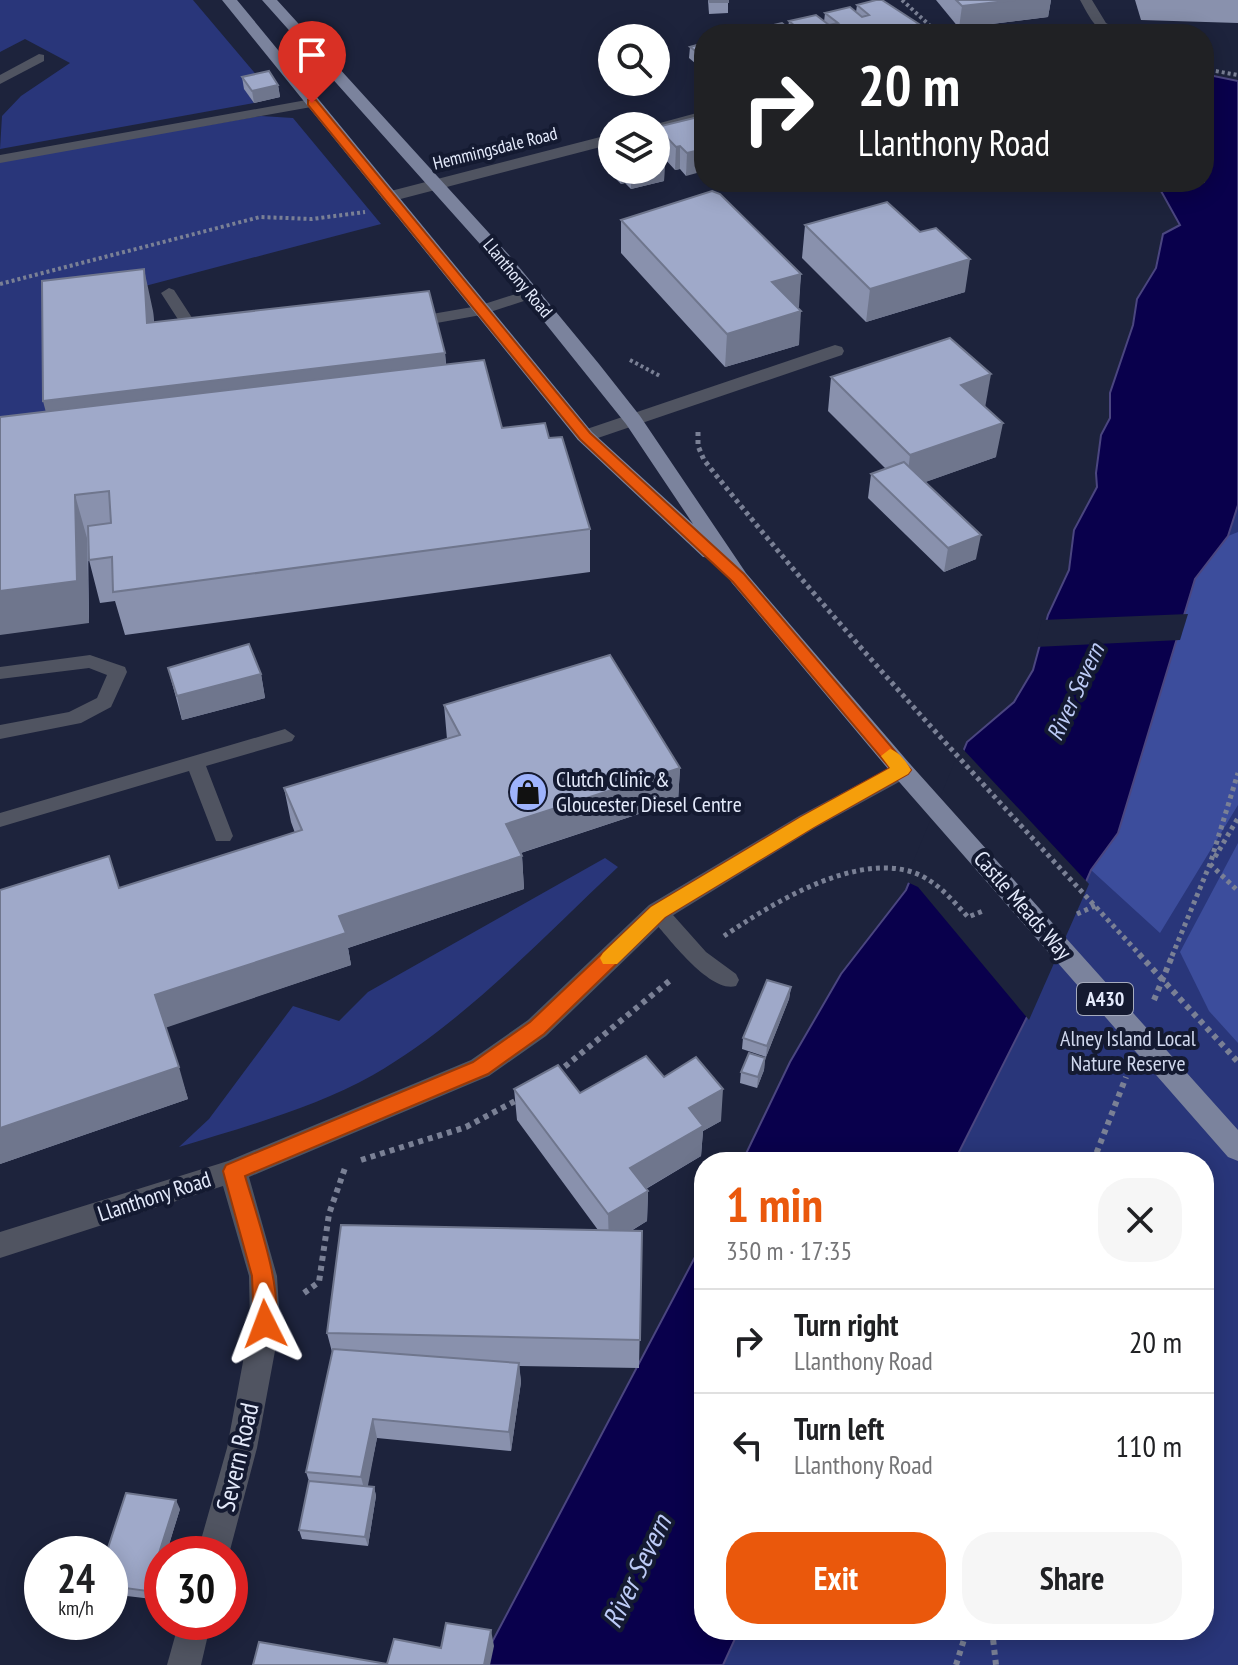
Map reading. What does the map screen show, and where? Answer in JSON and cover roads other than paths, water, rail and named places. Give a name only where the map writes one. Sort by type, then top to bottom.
[{"type":"main road","name":"Llanthony Road","points":[[229,0],[585,436],[739,578]]},
{"type":"main road","name":"Llanthony Road","points":[[269,0],[437,184],[531,294],[633,420],[739,578],[905,773]]},
{"type":"main road","name":"Castle Meads Way","points":[[905,773],[1238,1149]]},
{"type":"street","points":[[670,124],[694,118]]},
{"type":"street","name":"Hemmingsdale Road","points":[[389,197],[598,143]]},
{"type":"street","points":[[585,436],[835,351]]},
{"type":"street","name":"Llanthony Road","points":[[0,1245],[233,1171],[480,1068],[537,1028],[658,912],[807,822],[905,773]]},
{"type":"street","name":"Severn Road","points":[[218,1536],[242,1448],[265,1324],[263,1276],[233,1171]]},
{"type":"street","points":[[184,1665],[190,1640]]},
{"type":"lane","points":[[1086,0],[1100,24]]},
{"type":"lane","points":[[0,80],[39,58]]},
{"type":"lane","points":[[0,159],[312,103]]},
{"type":"lane","points":[[169,293],[195,335],[222,335]]},
{"type":"lane","points":[[397,325],[481,310],[531,294]]},
{"type":"lane","points":[[0,673],[90,661],[118,672],[104,702],[74,718],[0,732]]},
{"type":"lane","points":[[0,820],[285,736]]},
{"type":"lane","points":[[195,762],[223,836]]},
{"type":"lane","points":[[658,912],[699,958],[728,980]]},
{"type":"water","name":"River Severn","points":[[1214,76],[1238,81],[1238,505],[1228,536],[1195,579],[1118,833],[1091,870],[1027,1017],[959,1152],[747,1152],[790,1062],[841,974],[906,890],[967,742],[1014,702],[1033,670],[1048,615],[1069,570],[1074,530],[1097,487],[1101,435],[1110,418],[1110,393],[1133,325],[1137,299],[1156,268],[1163,234],[1180,225],[1162,192],[1214,192]]},
{"type":"water","name":"River Severn","points":[[694,1259],[694,1640],[734,1640],[723,1665],[480,1665]]},
{"type":"place","name":"Clutch Clinic & Gloucester Diesel Centre","points":[[528,792]]},
{"type":"park label","name":"Alney Island Local Nature Reserve","points":[[1128,1050]]}]
